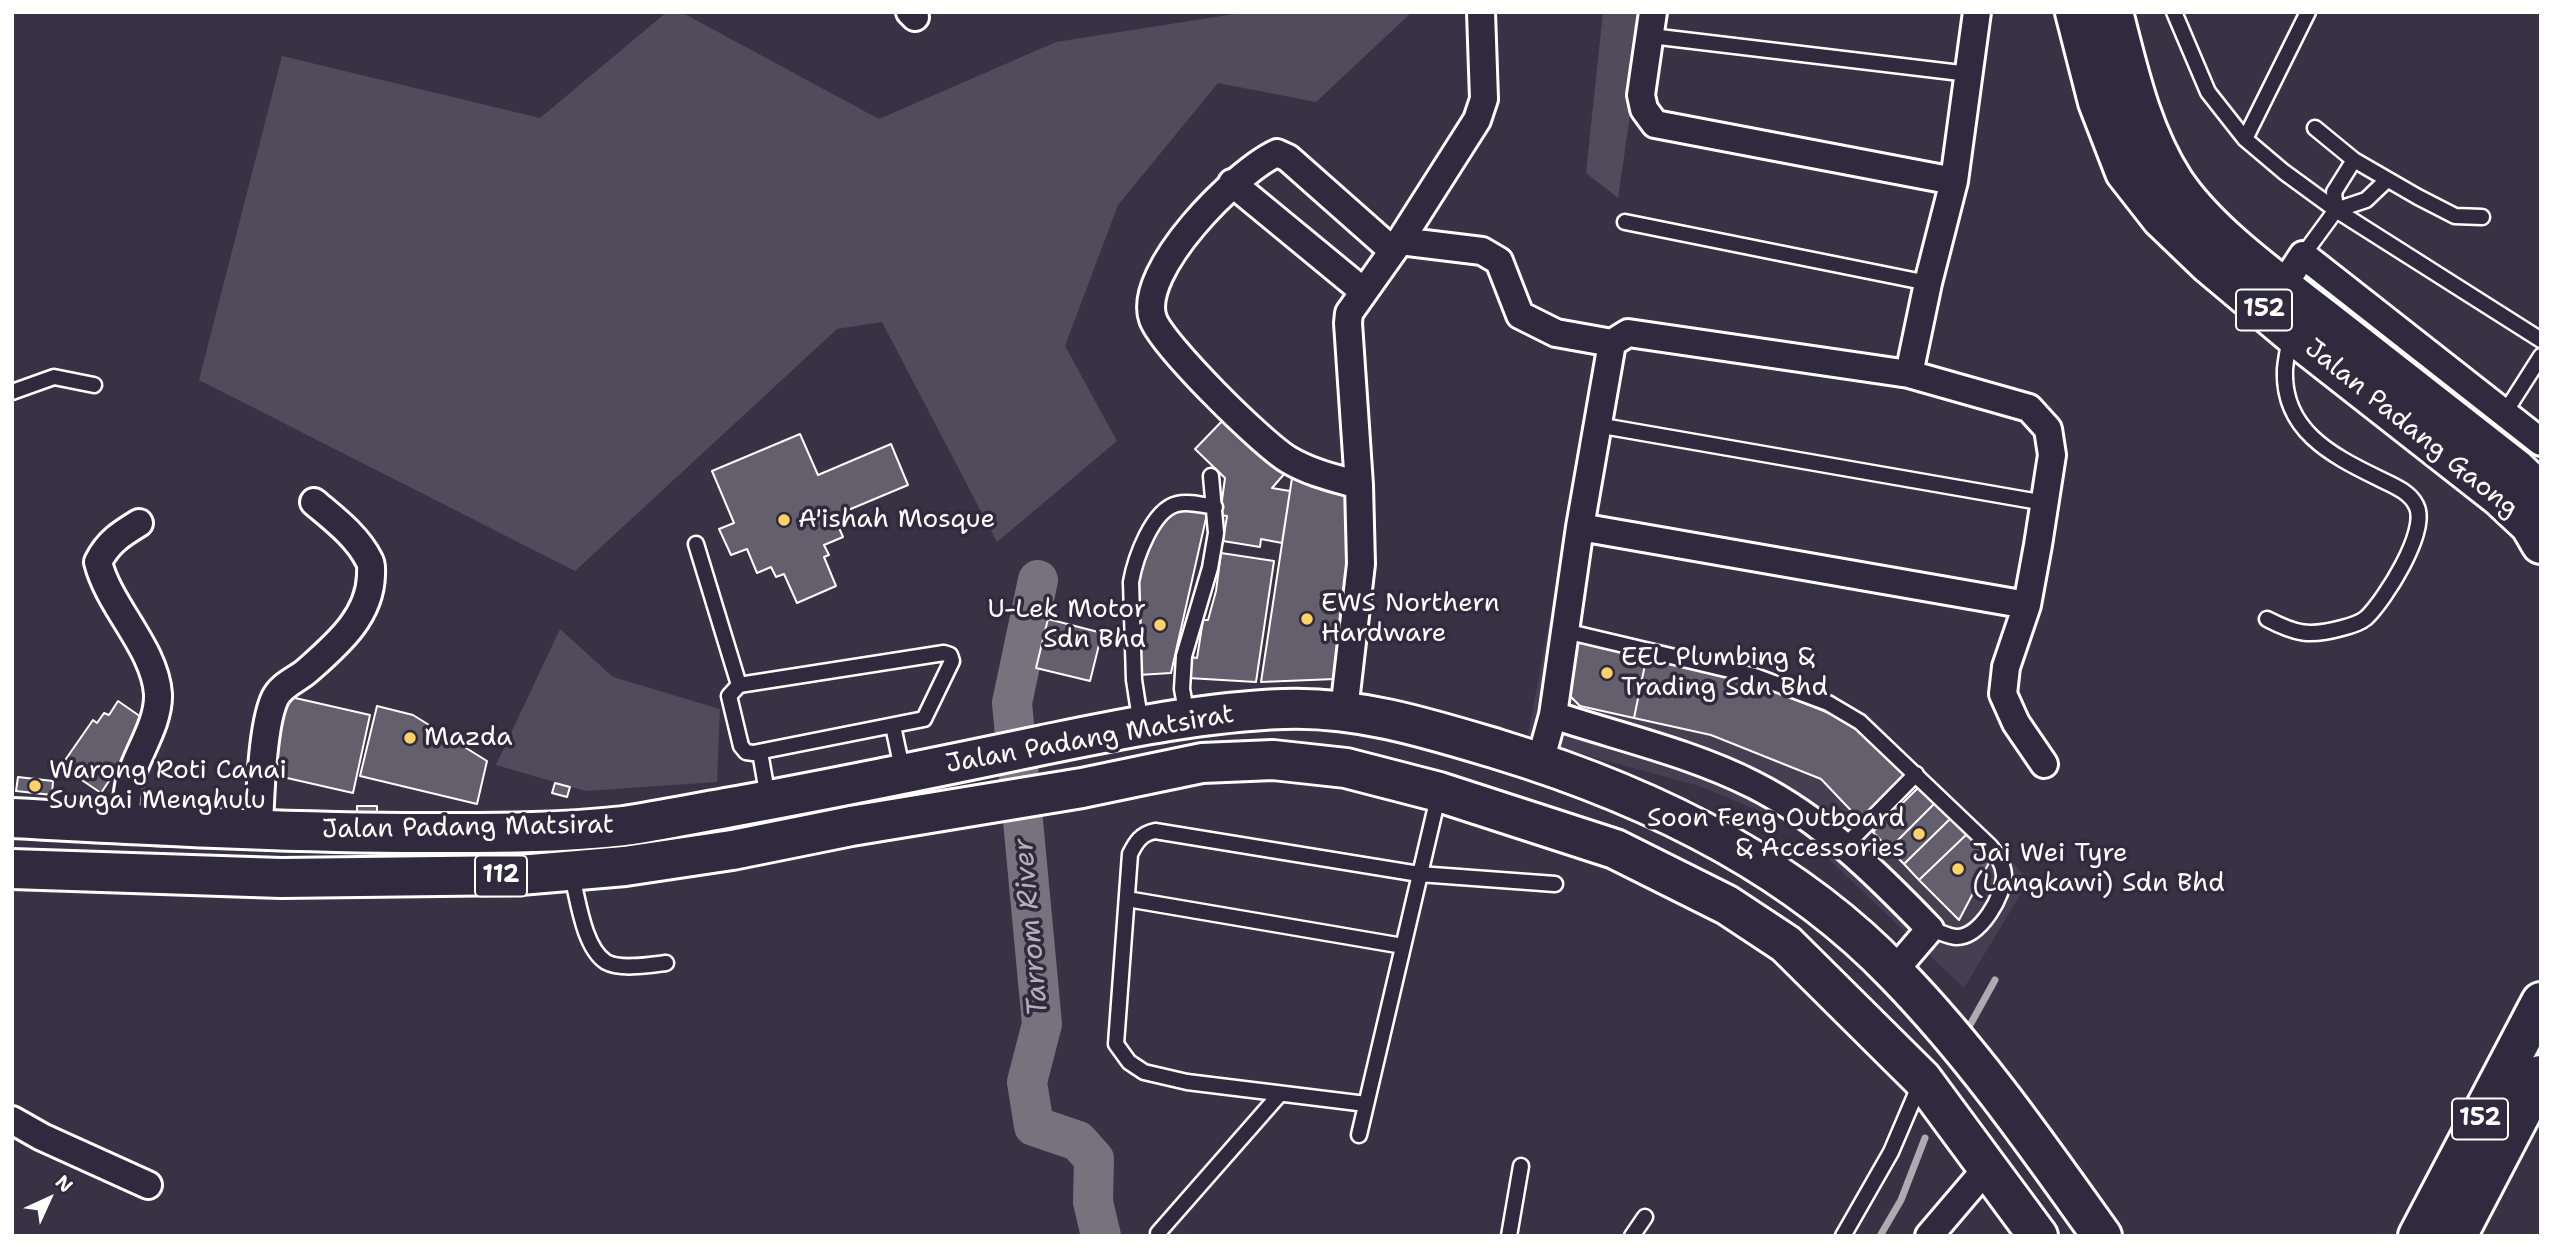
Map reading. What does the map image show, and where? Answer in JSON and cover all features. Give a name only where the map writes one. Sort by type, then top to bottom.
[{"type":"main road","name":"Jalan Padang Gaong","points":[[2075,12],[2098,102],[2125,172],[2161,218],[2210,265],[2505,460],[2541,493]]},
{"type":"main road","name":"Jalan Padang Gaong","points":[[2113,12],[2132,84],[2152,143],[2175,182],[2280,311],[2500,497],[2530,525],[2541,544]]},
{"type":"main road","name":"Jalan Padang Matsirat","points":[[12,818],[260,830],[519,832],[623,826],[1187,718],[1283,709],[1344,711],[1418,725],[1540,762],[1671,814],[1750,859],[1805,895],[1854,934],[1894,971],[1975,1063],[2102,1236]]},
{"type":"main road","name":"Jalan Padang Matsirat","points":[[12,869],[281,878],[520,875],[625,866],[732,850],[851,826],[1082,788],[1202,764],[1273,760],[1346,768],[1439,792],[1615,849],[1727,905],[1786,944],[1922,1079],[2032,1227]]},
{"type":"main road","name":"152","points":[[2418,1236],[2541,1002]]},
{"type":"main road","name":"152","points":[[2457,1236],[2541,1075]]},
{"type":"main road","points":[[2032,1227],[2067,1187]]},
{"type":"street","points":[[1344,711],[1361,564],[1349,313],[1396,246],[1477,120],[1484,99],[1481,12]]},
{"type":"street","points":[[1909,374],[1928,283],[1954,181],[1978,12]]},
{"type":"street","points":[[1652,24],[1641,95],[1644,109],[1655,124],[1954,181]]},
{"type":"street","points":[[1359,485],[1311,471],[1287,459],[1260,438],[1166,341],[1153,319],[1151,300],[1158,277],[1170,256],[1232,183],[1263,159],[1277,153],[1288,158],[1396,246],[1482,251],[1499,261],[1520,315],[1556,333],[1612,343],[1628,333],[1909,374],[2029,408],[2048,429],[2052,455],[2027,605],[2006,667],[2003,694],[2016,723],[2044,764]]},
{"type":"street","points":[[1232,183],[1363,291]]},
{"type":"street","points":[[2280,311],[2302,255],[2541,442]]},
{"type":"street","points":[[1540,762],[1553,715],[1580,527],[1612,343]]},
{"type":"street","points":[[260,830],[260,800],[267,731],[274,700],[281,688],[303,674],[347,634],[368,599],[371,562],[353,536],[314,502]]},
{"type":"street","points":[[126,824],[132,773],[155,718],[158,694],[153,671],[106,586],[98,562],[114,538],[139,523]]},
{"type":"street","points":[[1580,527],[2027,605]]},
{"type":"street","points":[[1553,715],[1690,760],[1753,785],[1804,815],[1845,846],[1930,929],[1894,971]]},
{"type":"street","points":[[12,1120],[42,1137],[148,1185]]},
{"type":"street","points":[[1929,1236],[1987,1168]]},
{"type":"lane","points":[[2174,12],[2208,92],[2245,139],[2336,210],[2541,340]]},
{"type":"lane","points":[[2245,139],[2308,12]]},
{"type":"lane","points":[[1652,24],[1969,74]]},
{"type":"lane","points":[[2315,128],[2354,160],[2387,180],[2455,216],[2482,217]]},
{"type":"lane","points":[[2336,210],[2334,192],[2354,160]]},
{"type":"lane","points":[[2302,255],[2336,210],[2366,200],[2387,180]]},
{"type":"lane","points":[[1625,222],[1928,283]]},
{"type":"lane","points":[[2267,619],[2293,633],[2322,634],[2364,620],[2383,600],[2414,541],[2419,513],[2416,504],[2401,489],[2322,447],[2298,423],[2286,393],[2280,311]]},
{"type":"lane","points":[[2504,414],[2541,356]]},
{"type":"lane","points":[[12,392],[54,377],[94,385]]},
{"type":"lane","points":[[1597,425],[2045,502]]},
{"type":"lane","points":[[1187,718],[1182,690],[1184,656],[1210,568],[1216,533],[1211,476]]},
{"type":"lane","points":[[1142,726],[1134,680],[1131,582],[1134,567],[1143,542],[1167,508],[1182,503],[1215,507]]},
{"type":"lane","points":[[696,544],[739,685]]},
{"type":"lane","points":[[1565,631],[1755,676],[1801,691],[1860,722],[1990,846],[2001,861],[2004,878],[1997,902],[1982,924],[1969,934],[1956,937],[1930,929]]},
{"type":"lane","points":[[944,653],[950,655],[952,661],[924,719],[760,752],[746,752],[741,746],[729,696],[739,685],[944,653]]},
{"type":"lane","points":[[893,726],[903,774]]},
{"type":"lane","points":[[760,752],[769,800]]},
{"type":"lane","points":[[1845,846],[1916,774]]},
{"type":"lane","points":[[1359,1135],[1439,792]]},
{"type":"lane","points":[[1366,1104],[1187,1082],[1144,1072],[1129,1062],[1116,1044],[1130,854],[1137,840],[1146,833],[1155,831],[1419,874],[1555,884]]},
{"type":"lane","points":[[571,871],[589,942],[607,962],[629,967],[666,964]]},
{"type":"lane","points":[[1127,899],[1403,946]]},
{"type":"lane","points":[[1843,1236],[1891,1152],[1922,1079]]},
{"type":"lane","points":[[1158,1233],[1280,1094]]},
{"type":"lane","points":[[1509,1236],[1521,1166]]},
{"type":"lane","points":[[1632,1236],[1645,1217]]},
{"type":"shaded area","points":[[667,12],[681,12],[879,119],[1056,42],[1247,12],[1412,12],[1316,102],[1218,83],[1118,205],[1065,346],[1117,441],[997,542],[882,322],[837,329],[575,571],[199,380],[282,56],[540,118]]},
{"type":"shaded area","points":[[1603,12],[1645,12],[1618,198],[1586,173]]},
{"type":"shaded area","points":[[1550,619],[1737,659],[1868,714],[2029,880],[1964,988],[1793,825],[1699,786],[1527,739]]},
{"type":"shaded area","points":[[560,629],[613,677],[720,709],[717,782],[586,791],[496,765]]},
{"type":"building","points":[[1227,416],[1286,472],[1272,488],[1290,491],[1282,543],[1261,539],[1260,547],[1223,541],[1227,516],[1220,515],[1225,478],[1195,449]]},
{"type":"building","name":"A'ishah Mosque","points":[[800,434],[818,475],[891,444],[908,485],[834,516],[843,537],[824,545],[829,555],[824,557],[836,586],[797,603],[784,574],[776,577],[771,567],[757,573],[747,549],[731,555],[719,529],[734,523],[712,471]]},
{"type":"building","name":"EWS Northern Hardware","points":[[1292,478],[1348,487],[1354,559],[1335,679],[1261,682]]},
{"type":"building","name":"U-Lek Motor Sdn Bhd","points":[[1174,507],[1207,514],[1171,673],[1138,675],[1139,578],[1157,525]]},
{"type":"building","points":[[1221,553],[1274,561],[1256,682],[1188,678],[1191,657],[1197,658],[1203,620],[1208,620],[1216,591]]},
{"type":"building","points":[[1048,619],[1102,633],[1090,681],[1036,668]]},
{"type":"building","name":"EEL Plumbing & Trading Sdn Bhd","points":[[1577,640],[1647,655],[1634,718],[1580,706],[1566,692]]},
{"type":"building","points":[[1647,655],[1733,674],[1858,725],[1909,774],[1861,821],[1821,779],[1711,735],[1634,718]]},
{"type":"building","points":[[282,695],[370,715],[353,793],[265,773]]},
{"type":"building","points":[[118,701],[144,719],[139,736],[101,793],[61,766],[93,720],[97,723],[104,713],[109,715]]},
{"type":"building","name":"Mazda","points":[[377,706],[413,715],[487,761],[477,804],[360,776]]},
{"type":"building","name":"Warong Roti Canai Sungai Menghulu","points":[[18,777],[53,781],[52,795],[16,791]]},
{"type":"building","points":[[555,783],[570,787],[567,797],[552,793]]},
{"type":"building","points":[[1920,786],[1936,802],[1889,849],[1873,832]]},
{"type":"building","points":[[1936,802],[1951,818],[1904,864],[1889,849]]},
{"type":"building","points":[[357,806],[377,806],[377,819],[357,820]]},
{"type":"building","points":[[1951,818],[1967,834],[1919,880],[1904,864]]},
{"type":"building","name":"Jai Wei Tyre (Langkawi) Sdn Bhd","points":[[1967,834],[1991,859],[1959,920],[1919,880]]},
{"type":"waterway","name":"Tarrom River","points":[[1038,580],[1012,703],[1042,1024],[1027,1082],[1034,1126],[1078,1141],[1094,1159],[1093,1202],[1101,1236]]},
{"type":"waterway","points":[[1965,1034],[1995,980]]},
{"type":"waterway","points":[[1880,1236],[1901,1200],[1925,1138]]},
{"type":"place","name":"A'ishah Mosque","points":[[784,520]]},
{"type":"place","name":"EWS Northern Hardware","points":[[1307,619]]},
{"type":"place","name":"U-Lek Motor Sdn Bhd","points":[[1160,625]]},
{"type":"place","name":"EEL Plumbing & Trading Sdn Bhd","points":[[1607,673]]},
{"type":"place","name":"Mazda","points":[[410,738]]},
{"type":"place","name":"Warong Roti Canai Sungai Menghulu","points":[[35,786]]},
{"type":"place","name":"Soon Feng Outboard & Accessories","points":[[1919,834]]},
{"type":"place","name":"Jai Wei Tyre (Langkawi) Sdn Bhd","points":[[1958,869]]}]
